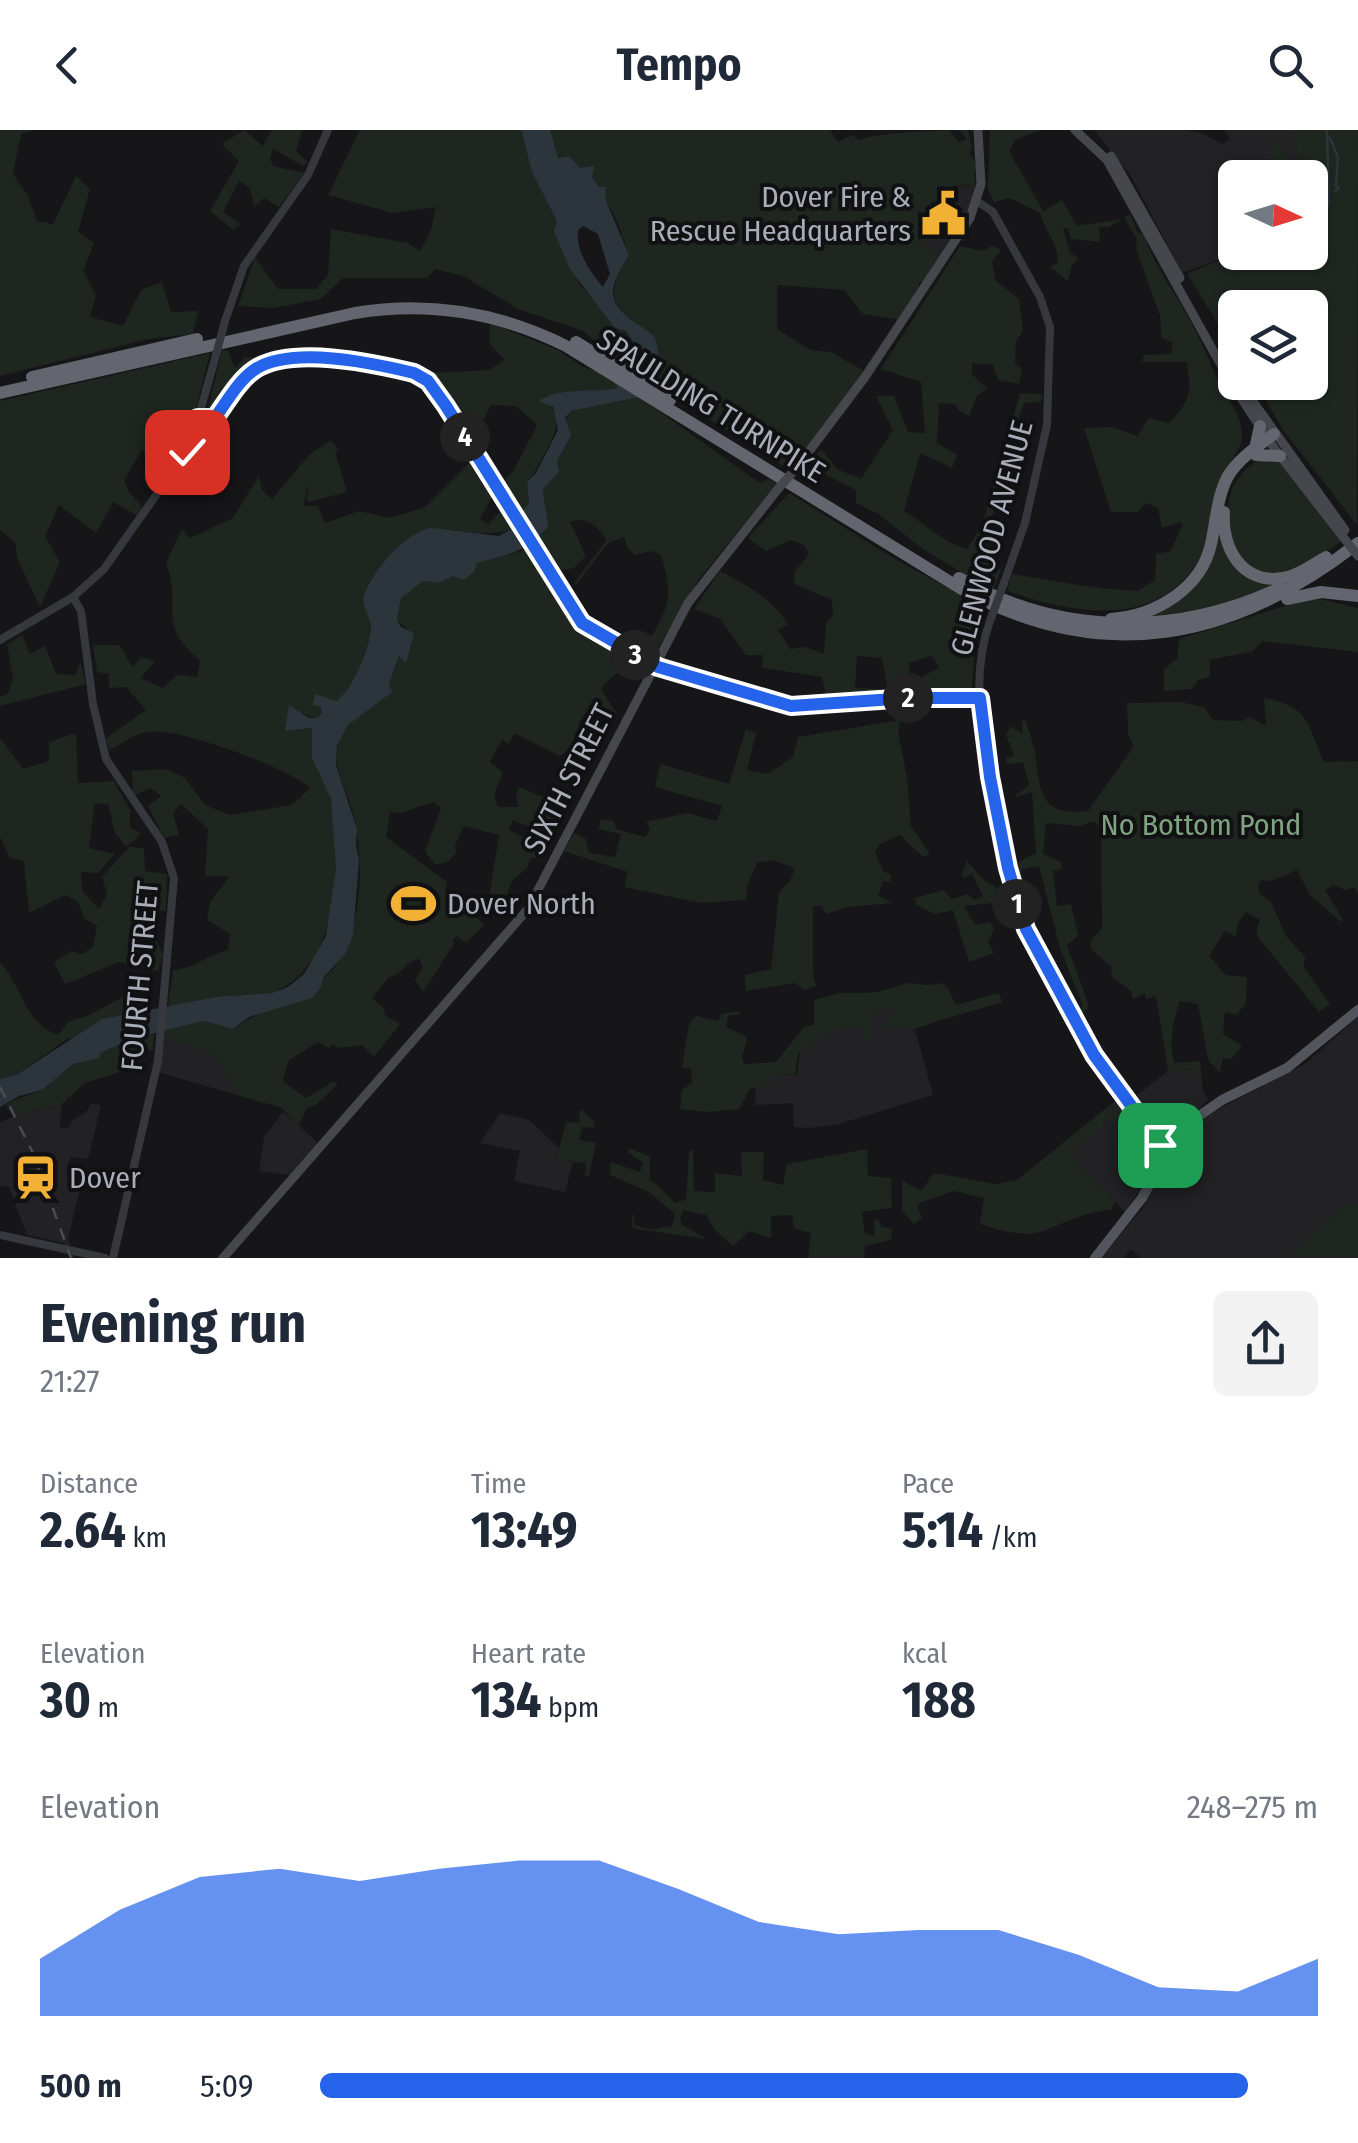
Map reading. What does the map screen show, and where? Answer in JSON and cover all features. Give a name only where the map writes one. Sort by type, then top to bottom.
[{"type":"highway","name":"SPAULDING TURNPIKE","points":[[0,385],[339,308],[396,300],[457,303],[512,315],[556,332],[960,588],[1028,619],[1095,632],[1150,633],[1204,625],[1261,606],[1316,576],[1358,545]]},
{"type":"highway","name":"SPAULDING TURNPIKE","points":[[0,393],[301,324],[368,311],[409,308],[463,312],[516,325],[616,371]]},
{"type":"highway","name":"SPAULDING TURNPIKE","points":[[654,395],[971,585],[1049,615],[1117,624],[1192,618],[1224,610],[1277,590],[1326,557],[1348,532]]},
{"type":"highway","points":[[1260,426],[1256,452],[1236,476],[1224,505],[1224,533],[1234,558],[1249,572],[1274,578],[1294,575],[1326,557]]},
{"type":"highway","points":[[1049,615],[1119,618],[1175,597],[1205,565],[1226,479],[1238,463],[1274,442]]},
{"type":"highway","points":[[1261,606],[1312,593],[1358,598]]},
{"type":"main road","name":"SIXTH STREET","points":[[222,1258],[528,910],[703,580],[798,466],[865,377],[965,228],[977,200],[981,174],[978,130]]},
{"type":"main road","points":[[1075,130],[1098,148],[1110,165],[1230,381],[1260,426],[1358,545]]},
{"type":"main road","points":[[1086,130],[1121,171],[1218,345]]},
{"type":"main road","points":[[1250,400],[1274,442],[1348,532],[1358,556]]},
{"type":"main road","points":[[1095,1258],[1132,1212],[1183,1130],[1214,1105],[1287,1068],[1358,1010]]},
{"type":"main road","points":[[1159,1168],[1161,1147],[1156,1132],[1183,1130]]},
{"type":"street","points":[[0,640],[74,598],[104,570],[190,447],[244,266],[308,174],[328,130]]},
{"type":"street","name":"GLENWOOD AVENUE","points":[[977,200],[993,212],[1040,296],[1050,327],[1048,416],[1025,523],[980,658],[980,698],[990,777],[1020,912],[1042,963],[1094,1055],[1137,1114],[1172,1143]]},
{"type":"street","points":[[198,418],[215,418],[247,376],[266,365],[317,358],[416,373],[438,394],[582,623],[654,666],[791,706],[909,698],[980,698]]},
{"type":"street","name":"FOURTH STREET","points":[[74,598],[81,612],[93,704],[106,759],[162,842],[173,870],[156,1076],[113,1258]]},
{"type":"street","points":[[0,1235],[105,1258]]},
{"type":"shaded area","points":[[521,130],[550,130],[558,158],[569,156],[580,168],[594,166],[592,177],[599,187],[606,187],[605,199],[629,255],[614,284],[614,300],[625,315],[653,336],[659,372],[639,397],[571,411],[565,418],[571,435],[557,461],[559,472],[543,489],[548,527],[539,536],[516,551],[477,563],[474,572],[464,580],[453,576],[439,583],[423,581],[401,598],[397,620],[401,627],[414,633],[406,663],[399,656],[389,684],[392,692],[348,725],[337,745],[336,765],[357,829],[359,861],[353,935],[345,954],[323,978],[312,998],[249,1017],[233,1029],[204,1021],[131,1039],[101,1053],[99,1058],[73,1064],[42,1090],[19,1096],[0,1107],[0,1079],[18,1074],[102,1019],[216,997],[272,993],[288,987],[304,974],[326,936],[336,868],[331,799],[312,758],[312,728],[285,731],[289,705],[309,718],[317,718],[322,713],[320,706],[313,705],[315,694],[336,701],[348,688],[360,667],[370,634],[364,596],[382,564],[402,543],[433,528],[499,536],[526,521],[521,513],[529,503],[527,482],[536,473],[558,430],[553,407],[539,401],[566,392],[618,388],[612,380],[638,348],[625,331],[614,327],[570,269],[554,231],[557,221],[532,172]],"holes":[[[583,226],[598,234],[610,274],[603,287],[584,260],[578,230]]]},
{"type":"shaded area","points":[[1094,130],[1184,130],[1201,133],[1222,144],[1230,140],[1225,130],[1289,130],[1303,160],[1288,160],[1283,148],[1272,141],[1269,160],[1218,160],[1218,260],[1182,273],[1131,176]]},
{"type":"shaded area","points":[[958,185],[975,187],[970,210],[941,257],[920,243],[919,231],[936,196]]},
{"type":"shaded area","points":[[944,983],[957,1014],[915,1029],[933,1095],[836,1125],[808,1128],[794,1127],[793,1103],[755,1105],[756,1077],[797,1074],[804,1027],[814,1025],[814,1000]]},
{"type":"shaded area","points":[[1358,1017],[1358,1200],[1342,1207],[1285,1258],[1141,1258],[1131,1249],[1124,1258],[1101,1258],[1142,1209],[1175,1151],[1195,1126],[1213,1112],[1305,1064]]},
{"type":"shaded area","points":[[163,1040],[192,1046],[217,1058],[237,1095],[158,1072]]},
{"type":"shaded area","points":[[1192,1069],[1208,1100],[1177,1129],[1162,1129],[1131,1100],[1168,1071]]},
{"type":"shaded area","points":[[10,1102],[19,1115],[62,1104],[60,1127],[67,1129],[90,1104],[101,1105],[88,1159],[71,1157],[66,1171],[83,1177],[68,1238],[75,1258],[69,1258],[64,1243],[27,1235],[9,1187],[0,1186],[0,1122],[13,1117],[6,1105]]},
{"type":"shaded area","points":[[1128,1107],[1161,1149],[1125,1212],[1074,1159],[1073,1150]]},
{"type":"shaded area","points":[[283,1112],[318,1143],[289,1175],[259,1171],[264,1137]]},
{"type":"shaded area","points":[[500,1113],[529,1120],[559,1148],[557,1160],[573,1162],[565,1192],[514,1181],[520,1151],[480,1143]]},
{"type":"green space","points":[[0,130],[32,130],[21,134],[13,174],[28,196],[37,221],[53,224],[76,176],[90,189],[78,232],[94,243],[83,271],[96,295],[90,317],[123,326],[141,290],[162,282],[171,312],[198,311],[193,334],[148,339],[0,376]]},
{"type":"green space","points":[[244,130],[263,146],[272,130],[302,130],[296,151],[308,162],[303,166],[273,149],[273,166],[304,173],[279,207],[264,198],[254,207],[250,188],[239,181],[223,212],[241,224],[233,230],[210,211],[239,161],[222,144]]},
{"type":"green space","points":[[360,130],[521,130],[532,172],[557,221],[579,284],[638,347],[622,364],[583,331],[518,309],[463,276],[435,269],[427,278],[343,278],[321,299],[274,308],[238,306],[255,257],[278,289],[316,289],[328,275],[331,229],[408,243],[420,251],[431,230],[436,207],[393,213],[328,195]]},
{"type":"green space","points":[[550,130],[830,130],[838,142],[852,135],[859,140],[892,133],[949,130],[959,142],[966,139],[960,130],[968,130],[972,148],[969,153],[975,162],[975,187],[949,187],[929,207],[920,243],[941,257],[926,280],[919,283],[919,291],[900,320],[863,314],[844,290],[777,285],[777,329],[811,350],[831,352],[864,371],[853,391],[789,470],[649,381],[651,333],[627,316],[615,300],[616,282],[629,255],[617,221],[592,177],[555,155]]},
{"type":"green space","points":[[990,130],[1041,130],[1015,140],[1009,151],[1043,211],[1062,200],[1077,226],[1122,219],[1109,227],[1099,227],[1100,242],[1071,239],[1068,228],[1063,228],[1070,253],[1079,258],[1072,265],[1068,281],[1050,267],[1058,262],[1057,255],[1040,213],[1010,198],[994,202],[988,190]]},
{"type":"green space","points":[[1289,130],[1358,130],[1357,525],[1284,431],[1265,400],[1328,400],[1328,290],[1218,290],[1218,324],[1187,274],[1218,261],[1218,270],[1328,270],[1328,160],[1300,158]]},
{"type":"green space","points":[[1272,140],[1283,148],[1288,160],[1269,160]]},
{"type":"green space","points":[[1130,214],[1137,232],[1144,235],[1192,324],[1218,380],[1218,400],[1229,400],[1237,413],[1242,439],[1220,479],[1203,552],[1181,583],[1160,598],[1136,607],[1085,610],[1007,591],[1012,574],[1138,591],[1155,580],[1156,554],[1171,551],[1182,525],[1180,522],[1162,528],[1158,508],[1146,503],[1138,512],[1111,512],[1084,428],[1112,427],[1137,436],[1149,418],[1169,423],[1188,396],[1187,362],[1142,362],[1144,355],[1171,354],[1173,343],[1162,338],[1160,316],[1136,248],[1137,239],[1124,217]]},
{"type":"green space","points":[[960,246],[982,251],[992,246],[1002,250],[992,261],[995,280],[1019,299],[1023,330],[1016,342],[1015,363],[1022,369],[1019,384],[998,380],[993,365],[972,363],[972,374],[987,389],[977,396],[969,416],[958,410],[956,404],[939,403],[937,443],[957,455],[952,468],[920,453],[904,511],[942,538],[967,549],[982,526],[1020,393],[1042,394],[1041,402],[1024,403],[1005,462],[1003,497],[976,557],[1001,570],[993,591],[856,503],[856,490],[824,474],[804,472],[821,449],[837,469],[861,479],[893,430],[876,396],[894,396],[908,432],[925,433],[921,382],[881,369]]},
{"type":"green space","points":[[490,323],[558,350],[620,388],[545,397],[553,410],[556,427],[527,482],[529,503],[521,513],[501,484],[514,470],[537,425],[516,406],[491,405],[480,426],[472,428],[433,373],[489,370],[505,360],[489,343]]},
{"type":"green space","points":[[222,350],[228,351],[235,368],[245,357],[266,358],[243,372],[214,411],[207,413]]},
{"type":"green space","points":[[210,353],[194,416],[179,411],[171,420],[179,431],[167,464],[142,450],[124,480],[142,506],[138,516],[113,502],[96,533],[59,505],[45,536],[60,562],[40,607],[17,558],[15,542],[0,530],[0,401]]},
{"type":"green space","points":[[639,397],[760,483],[769,479],[778,483],[700,578],[654,654],[645,659],[667,601],[661,555],[651,551],[635,555],[624,537],[608,543],[576,585],[607,540],[599,531],[587,521],[570,522],[586,556],[574,568],[553,572],[534,539],[544,523],[543,489],[558,472],[565,423],[571,411]]},
{"type":"green space","points":[[331,440],[338,449],[335,452],[347,492],[307,502],[308,484],[303,506],[318,506],[325,523],[359,511],[390,518],[425,507],[474,458],[495,492],[480,518],[488,524],[504,508],[517,526],[488,533],[430,531],[400,546],[365,590],[370,635],[360,668],[348,689],[336,702],[327,699],[320,706],[322,713],[317,719],[299,712],[285,731],[312,728],[316,766],[330,796],[334,826],[332,910],[312,960],[295,979],[272,993],[168,1006],[173,970],[228,950],[230,934],[207,920],[210,902],[230,876],[205,876],[208,829],[181,804],[173,813],[179,835],[164,838],[148,806],[161,796],[150,788],[133,796],[132,771],[166,769],[185,778],[205,805],[230,815],[292,805],[310,788],[256,760],[180,735],[146,732],[110,750],[105,739],[146,710],[126,687],[109,688],[109,674],[97,672],[93,645],[119,645],[133,667],[141,657],[155,661],[141,678],[163,688],[177,675],[197,677],[200,661],[186,647],[174,624],[166,563],[182,529],[190,538],[233,518],[259,476],[262,490],[272,499],[309,455]]},
{"type":"green space","points":[[1260,459],[1280,460],[1342,541],[1293,572],[1269,574],[1238,561],[1228,505],[1237,481]]},
{"type":"green space","points":[[1246,461],[1226,502],[1230,537],[1241,568],[1284,580],[1230,606],[1126,620],[1189,587],[1225,491]]},
{"type":"green space","points":[[789,493],[895,559],[985,608],[977,631],[963,631],[961,648],[974,653],[972,688],[928,690],[921,678],[939,667],[931,656],[909,663],[911,692],[889,694],[882,658],[857,656],[855,688],[879,689],[880,694],[818,702],[817,696],[826,695],[822,677],[762,668],[763,655],[746,655],[720,619],[694,609],[720,571],[774,606],[788,624],[778,630],[790,649],[805,647],[824,654],[826,623],[833,615],[832,600],[794,584],[795,571],[809,554],[804,545],[791,540],[766,551],[748,538]]},
{"type":"green space","points":[[528,547],[576,623],[633,658],[601,689],[617,714],[600,716],[591,706],[580,721],[572,747],[560,756],[514,733],[509,744],[502,739],[490,762],[503,773],[495,795],[499,807],[518,807],[519,787],[560,804],[558,827],[552,825],[546,836],[539,836],[532,828],[513,820],[509,830],[545,848],[512,881],[501,911],[496,914],[481,913],[488,905],[499,835],[464,826],[455,845],[456,853],[448,862],[435,865],[425,851],[441,808],[433,802],[400,813],[390,812],[386,837],[447,882],[445,892],[453,894],[484,925],[466,943],[457,936],[453,939],[454,944],[423,992],[415,980],[423,967],[419,959],[389,977],[372,998],[385,1015],[400,1024],[374,1057],[362,1045],[329,1048],[318,1042],[288,1061],[283,1081],[306,1098],[334,1081],[337,1085],[316,1105],[307,1108],[298,1126],[282,1108],[237,1095],[217,1058],[192,1046],[163,1040],[164,1031],[204,1021],[233,1029],[313,986],[332,970],[343,954],[356,915],[360,871],[356,828],[336,752],[347,728],[391,692],[389,684],[400,655],[406,662],[407,629],[397,620],[401,598],[423,581],[439,583],[477,563]]},
{"type":"green space","points":[[1320,599],[1358,608],[1358,652],[1262,641],[1253,651],[1210,660],[1210,677],[1198,680],[1192,689],[1164,691],[1164,669],[1177,659],[1179,639],[1291,604]]},
{"type":"green space","points":[[22,635],[30,654],[45,646],[56,674],[76,675],[80,661],[86,684],[0,706],[0,697],[8,693],[13,678],[7,644]]},
{"type":"green space","name":"No Bottom Pond","points":[[1264,698],[1290,706],[1304,718],[1324,762],[1358,761],[1358,894],[1355,887],[1345,890],[1334,885],[1325,890],[1341,922],[1310,895],[1297,870],[1271,881],[1262,880],[1258,886],[1260,894],[1271,902],[1286,936],[1305,957],[1304,967],[1330,1004],[1319,1012],[1258,937],[1260,920],[1246,912],[1238,923],[1236,937],[1225,931],[1209,956],[1226,975],[1247,977],[1246,1004],[1236,1015],[1225,1012],[1223,1034],[1242,1046],[1231,1059],[1223,1058],[1220,1073],[1208,1060],[1198,1004],[1180,1001],[1175,1017],[1174,1063],[1200,1061],[1203,1092],[1192,1069],[1168,1071],[1156,996],[1146,999],[1145,993],[1133,999],[1131,991],[1111,976],[1112,967],[1091,949],[1090,941],[1102,928],[1101,829],[1094,821],[1079,826],[1046,823],[1043,854],[1061,862],[1062,869],[1053,871],[1057,906],[1071,904],[1078,936],[1067,945],[1089,1006],[1082,1014],[1074,1015],[1083,1006],[1060,948],[1039,866],[1021,870],[1026,896],[1020,897],[1014,864],[1036,853],[1032,792],[1014,797],[1029,785],[1023,762],[1007,764],[1006,758],[1014,756],[1006,735],[1010,726],[1023,734],[1025,719],[1047,801],[1062,810],[1088,811],[1134,746],[1128,735],[1127,703],[1180,702],[1204,707],[1213,720],[1242,721],[1250,717],[1266,726]]},
{"type":"green space","points":[[900,720],[898,733],[911,826],[930,854],[923,857],[900,835],[880,844],[875,852],[883,871],[891,875],[890,882],[883,881],[878,896],[893,903],[848,907],[826,914],[821,905],[813,907],[816,986],[804,990],[795,983],[746,991],[745,975],[771,969],[779,892],[790,881],[795,868],[772,860],[757,863],[747,886],[746,900],[701,903],[624,887],[628,872],[564,851],[574,833],[586,839],[589,853],[615,857],[621,834],[598,829],[601,819],[614,821],[616,829],[645,837],[650,829],[646,822],[687,813],[717,821],[722,806],[655,787],[660,764],[729,784],[746,729],[756,733],[747,770],[768,774],[793,757],[798,737]]},
{"type":"green space","points":[[76,733],[78,783],[114,781],[130,810],[130,827],[141,834],[126,847],[115,833],[108,804],[95,803],[89,848],[115,854],[98,873],[81,872],[82,891],[99,909],[107,894],[102,877],[129,847],[144,848],[145,871],[167,874],[166,911],[149,910],[149,925],[163,955],[158,971],[119,962],[65,984],[54,963],[71,951],[82,954],[93,947],[97,926],[84,918],[78,902],[65,895],[29,913],[24,861],[10,858],[0,837],[0,738],[23,769],[49,761],[49,742]]},
{"type":"green space","points":[[967,861],[996,887],[994,903],[964,906],[975,925],[990,922],[994,929],[988,942],[994,953],[969,962],[953,910],[935,914],[916,905],[915,898],[944,890],[951,899],[968,894],[974,900],[983,896],[972,874],[964,878],[962,874]]},
{"type":"green space","points":[[0,962],[38,1022],[58,1035],[68,1022],[144,986],[150,1010],[99,1021],[18,1074],[0,1079]]},
{"type":"green space","points":[[907,983],[947,987],[956,1005],[999,993],[1002,1002],[915,1028],[886,1028],[884,1019],[893,1008],[887,1007],[872,1012],[873,1041],[864,1040],[862,1026],[836,1030],[798,1054],[795,1074],[775,1076],[771,1084],[750,1089],[739,1109],[680,1109],[682,1090],[692,1083],[691,1068],[682,1068],[689,1024],[696,1016],[718,1021],[721,1014],[739,1011],[740,1014],[728,1016],[726,1027],[747,1040],[744,1064],[776,1062],[804,1027],[814,1025],[814,1000],[841,993],[876,993]]},
{"type":"green space","points":[[154,1034],[153,1050],[135,1054],[132,1068],[85,1083],[62,1104],[18,1115],[10,1102],[42,1090],[73,1064],[99,1058],[101,1053],[131,1039]]},
{"type":"green space","points":[[1116,1100],[1123,1111],[1073,1151],[1074,1159],[1115,1202],[1112,1209],[1028,1234],[980,1224],[984,1198],[954,1191],[917,1204],[922,1218],[914,1224],[902,1211],[902,1180],[921,1191],[934,1173],[996,1184],[1017,1180]]},
{"type":"green space","points":[[582,1110],[595,1122],[593,1128],[582,1127],[579,1140],[596,1143],[589,1176],[585,1176],[586,1163],[556,1160],[566,1122],[580,1123]]},
{"type":"green space","points":[[630,1148],[650,1157],[650,1180],[676,1203],[686,1199],[689,1151],[693,1150],[694,1191],[715,1192],[715,1173],[742,1176],[741,1152],[764,1152],[763,1180],[783,1185],[787,1164],[867,1149],[868,1176],[891,1178],[892,1208],[862,1212],[865,1234],[875,1236],[877,1218],[882,1227],[892,1229],[891,1240],[865,1246],[864,1258],[808,1258],[811,1233],[794,1229],[792,1215],[771,1216],[771,1238],[750,1231],[733,1246],[715,1230],[706,1215],[684,1210],[682,1225],[707,1239],[637,1229],[631,1226],[633,1211],[635,1225],[652,1230],[672,1226],[675,1214],[649,1192],[610,1175],[611,1162],[640,1172],[643,1163],[628,1152]]},
{"type":"green space","points":[[1358,1200],[1358,1258],[1285,1258],[1342,1207]]},
{"type":"waterway","points":[[1327,130],[1328,160]]},
{"type":"waterway","points":[[1330,138],[1338,157],[1339,189],[1335,191]]},
{"type":"waterway","points":[[1328,167],[1328,205]]},
{"type":"railway","points":[[0,1087],[32,1151],[71,1258]]},
{"type":"place","name":"Dover Fire & Rescue Headquarters","points":[[944,214]]},
{"type":"place","name":"Dover North","points":[[414,904]]},
{"type":"place","name":"Dover","points":[[36,1178]]},
{"type":"route","points":[[187,452],[198,418],[215,418],[250,372],[262,366],[317,358],[414,373],[428,381],[446,406],[582,623],[607,640],[678,675],[791,706],[909,698],[980,698],[985,747],[1008,868],[1026,929],[1094,1055],[1160,1145]]}]
